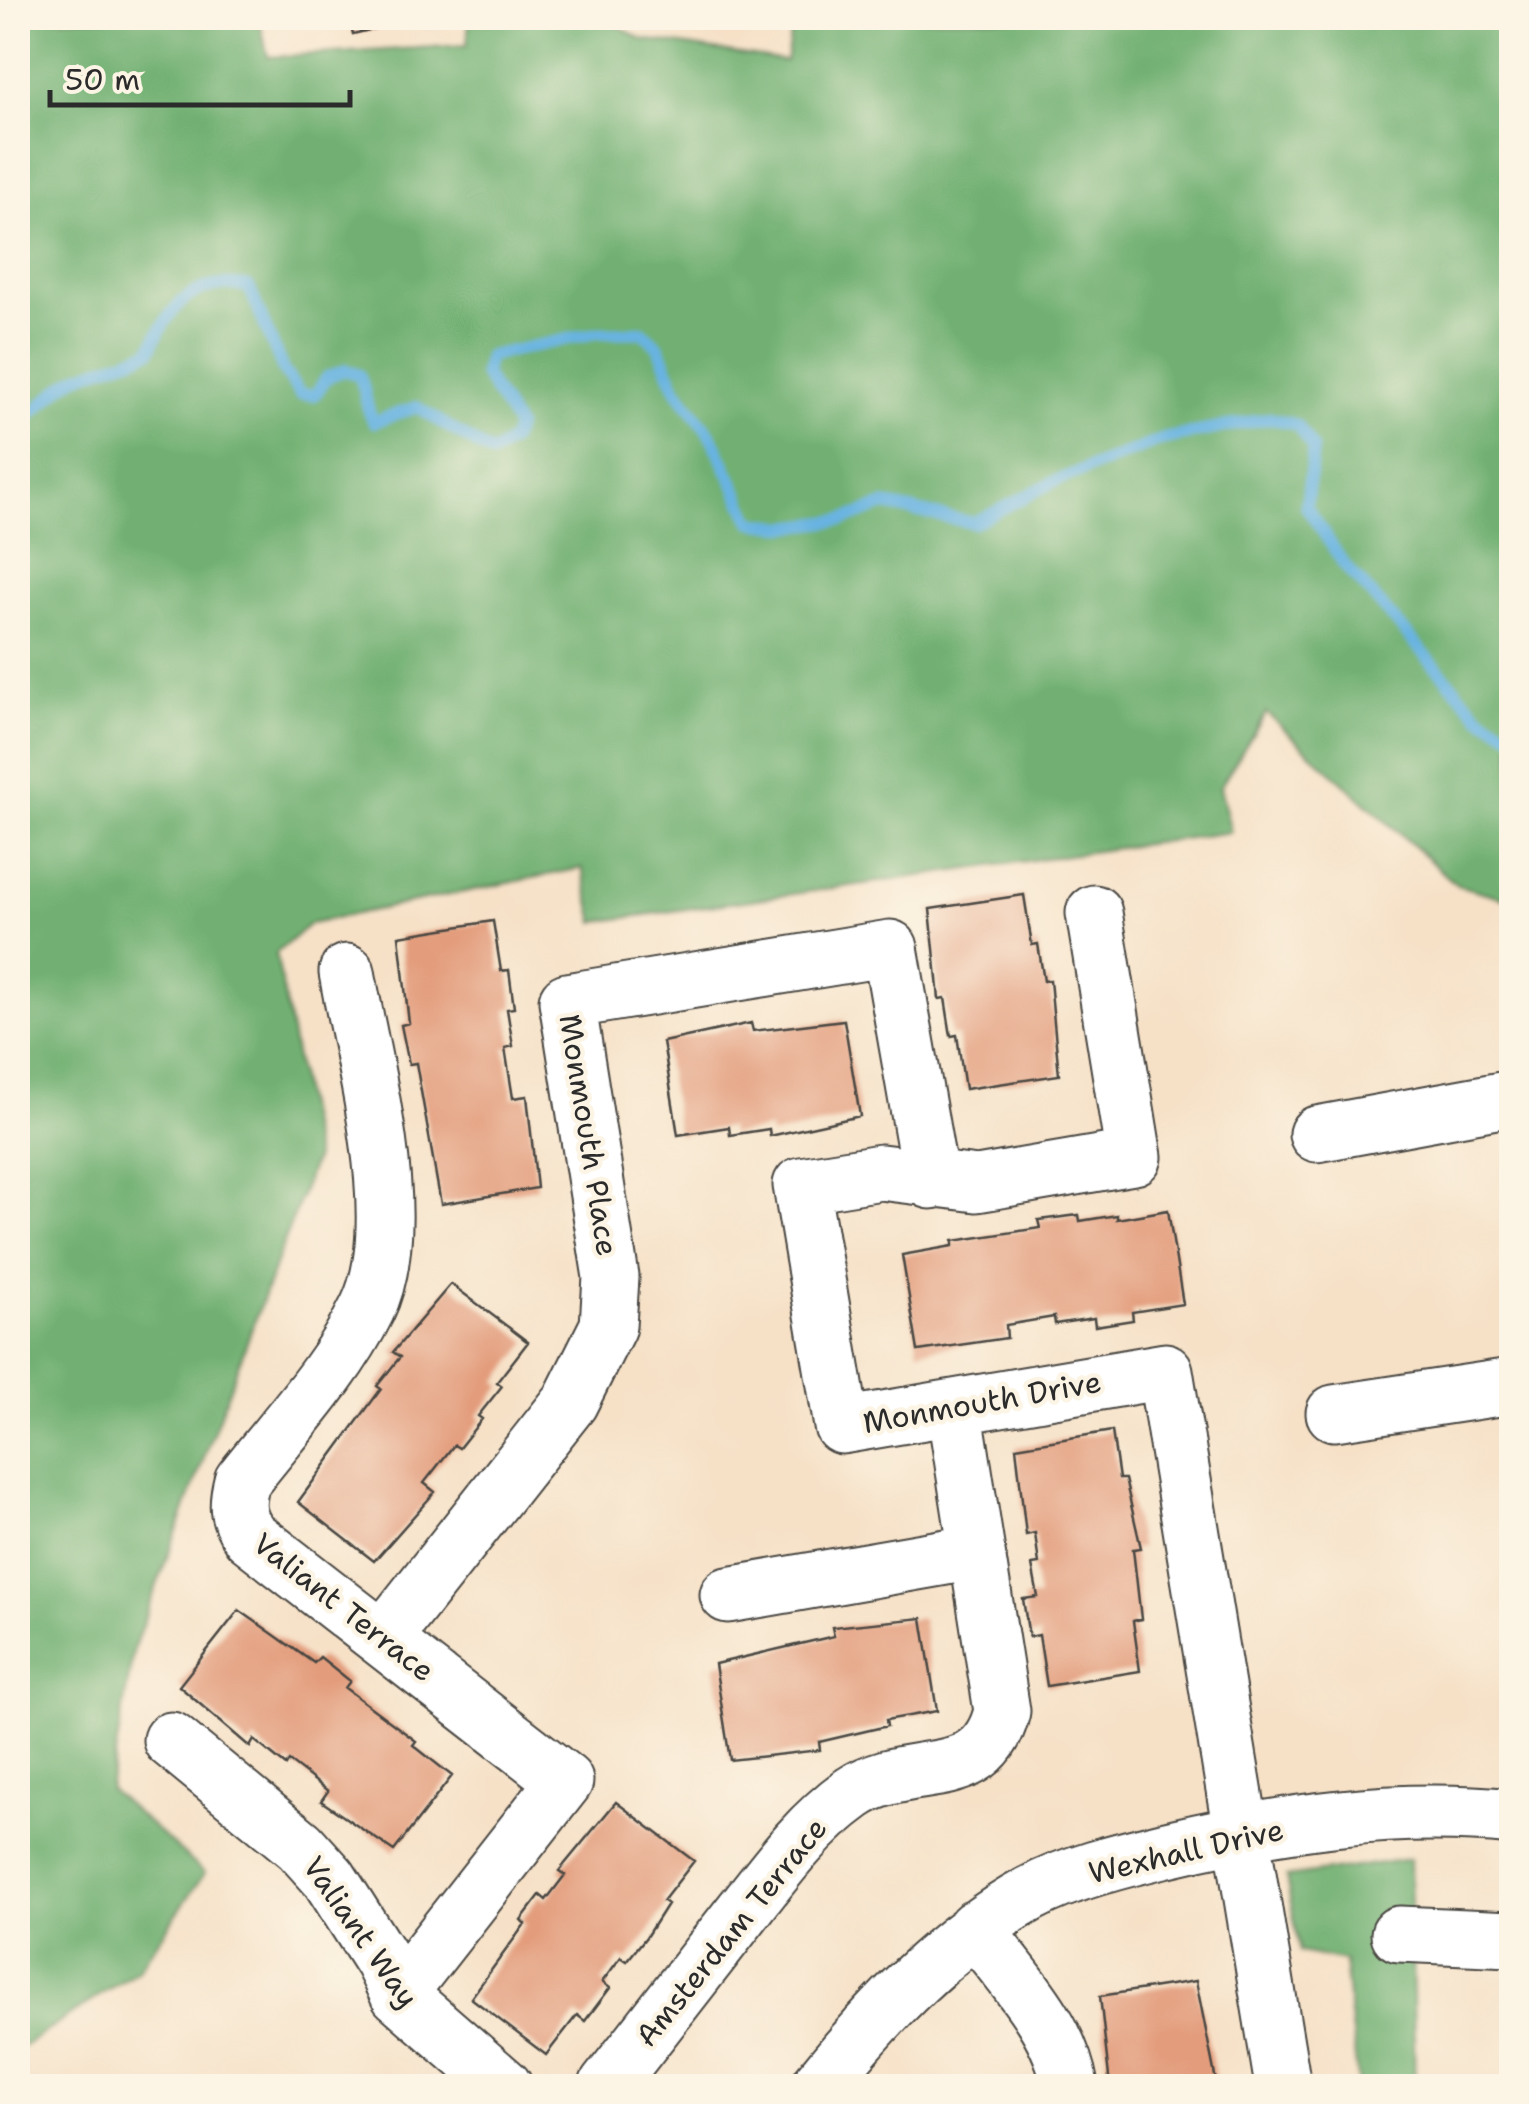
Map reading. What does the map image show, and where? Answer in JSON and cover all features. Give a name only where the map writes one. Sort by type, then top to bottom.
[{"type":"street","name":"Monmouth Drive","points":[[1094,913],[1134,1156],[977,1184],[881,1172],[801,1186],[842,1426],[1166,1370],[1283,2086]]},
{"type":"street","name":"Monmouth Place","points":[[384,1639],[570,1402],[608,1326],[611,1277],[566,1001],[890,948],[931,1181]]},
{"type":"street","name":"Valiant Terrace","points":[[347,972],[386,1208],[381,1258],[368,1308],[336,1358],[242,1481],[236,1503],[250,1536],[565,1782],[398,1994]]},
{"type":"street","points":[[1317,1134],[1512,1098]]},
{"type":"street","points":[[1334,1413],[1512,1386]]},
{"type":"street","name":"Amsterdam Terrace","points":[[607,2086],[801,1837],[830,1812],[889,1774],[967,1762],[988,1748],[1002,1711],[954,1407]]},
{"type":"street","points":[[728,1595],[976,1552]]},
{"type":"street","name":"Valiant Way","points":[[171,1740],[300,1846],[328,1878],[382,1961],[398,1994],[504,2086]]},
{"type":"street","name":"Wexhall Drive","points":[[819,2086],[864,2030],[975,1928],[1033,1892],[1122,1860],[1243,1831],[1393,1812],[1512,1816]]},
{"type":"street","points":[[975,1928],[1037,2010],[1055,2041],[1070,2086]]},
{"type":"street","points":[[1399,1934],[1512,1939]]},
{"type":"green space","points":[[18,18],[259,18],[268,57],[467,45],[469,18],[604,18],[642,39],[786,61],[793,18],[1511,18],[1512,900],[1457,885],[1266,713],[1220,787],[1231,832],[595,922],[582,868],[311,923],[276,953],[315,1158],[134,1647],[109,1789],[205,1873],[138,1970],[18,2050]]},
{"type":"green space","points":[[1410,1859],[1415,2086],[1358,2086],[1344,1961],[1300,1952],[1286,1877]]},
{"type":"building","points":[[349,18],[416,18],[416,19],[353,34]]},
{"type":"building","points":[[1024,895],[1032,945],[1038,944],[1044,981],[1050,980],[1059,1075],[965,1089],[957,1035],[951,1036],[945,998],[939,999],[930,909]]},
{"type":"building","points":[[493,921],[501,971],[509,970],[514,1008],[507,1009],[513,1046],[505,1048],[513,1098],[527,1096],[537,1188],[441,1204],[416,1063],[409,1064],[401,1025],[409,1023],[399,936]]},
{"type":"building","points":[[844,1020],[860,1116],[770,1136],[769,1129],[730,1135],[729,1127],[678,1135],[663,1042],[751,1023],[753,1031]]},
{"type":"building","points":[[1168,1210],[1183,1304],[1132,1312],[1133,1320],[1095,1326],[1094,1318],[1055,1324],[1054,1317],[1006,1325],[1007,1338],[918,1351],[902,1255],[953,1246],[953,1241],[1040,1228],[1038,1220],[1079,1215],[1080,1221],[1117,1215],[1117,1219]]},
{"type":"building","points":[[451,1284],[528,1342],[497,1382],[502,1386],[478,1416],[482,1419],[459,1448],[454,1445],[424,1483],[435,1492],[374,1561],[298,1502],[381,1389],[377,1386],[400,1357],[393,1352]]},
{"type":"building","points":[[1112,1431],[1119,1479],[1125,1479],[1141,1548],[1133,1549],[1141,1619],[1133,1621],[1140,1671],[1047,1686],[1039,1635],[1029,1637],[1023,1599],[1038,1597],[1032,1565],[1039,1564],[1035,1533],[1026,1535],[1016,1447]]},
{"type":"building","points":[[239,1610],[314,1663],[320,1657],[350,1681],[345,1688],[416,1741],[413,1745],[452,1776],[394,1851],[321,1801],[328,1791],[289,1761],[286,1766],[254,1740],[250,1747],[179,1686]]},
{"type":"building","points":[[922,1618],[937,1711],[886,1720],[887,1726],[819,1742],[820,1750],[730,1760],[715,1664],[834,1636],[832,1627]]},
{"type":"building","points":[[616,1802],[694,1861],[663,1901],[667,1904],[646,1937],[627,1961],[621,1957],[602,1982],[610,1988],[585,2021],[577,2015],[546,2055],[471,1998],[525,1924],[521,1920],[540,1895],[546,1900],[565,1875],[559,1871]]},
{"type":"building","points":[[1196,1981],[1217,2086],[1110,2086],[1100,1996]]},
{"type":"waterway","points":[[18,420],[75,378],[150,351],[166,320],[186,298],[213,286],[230,285],[249,287],[283,370],[300,394],[315,395],[327,377],[345,370],[359,375],[374,422],[417,407],[492,454],[511,441],[517,427],[484,374],[489,356],[596,333],[643,332],[659,347],[676,388],[712,437],[752,522],[786,527],[843,520],[885,505],[974,523],[1053,482],[1164,439],[1270,418],[1297,425],[1313,449],[1306,506],[1343,563],[1480,716],[1512,734]]}]
